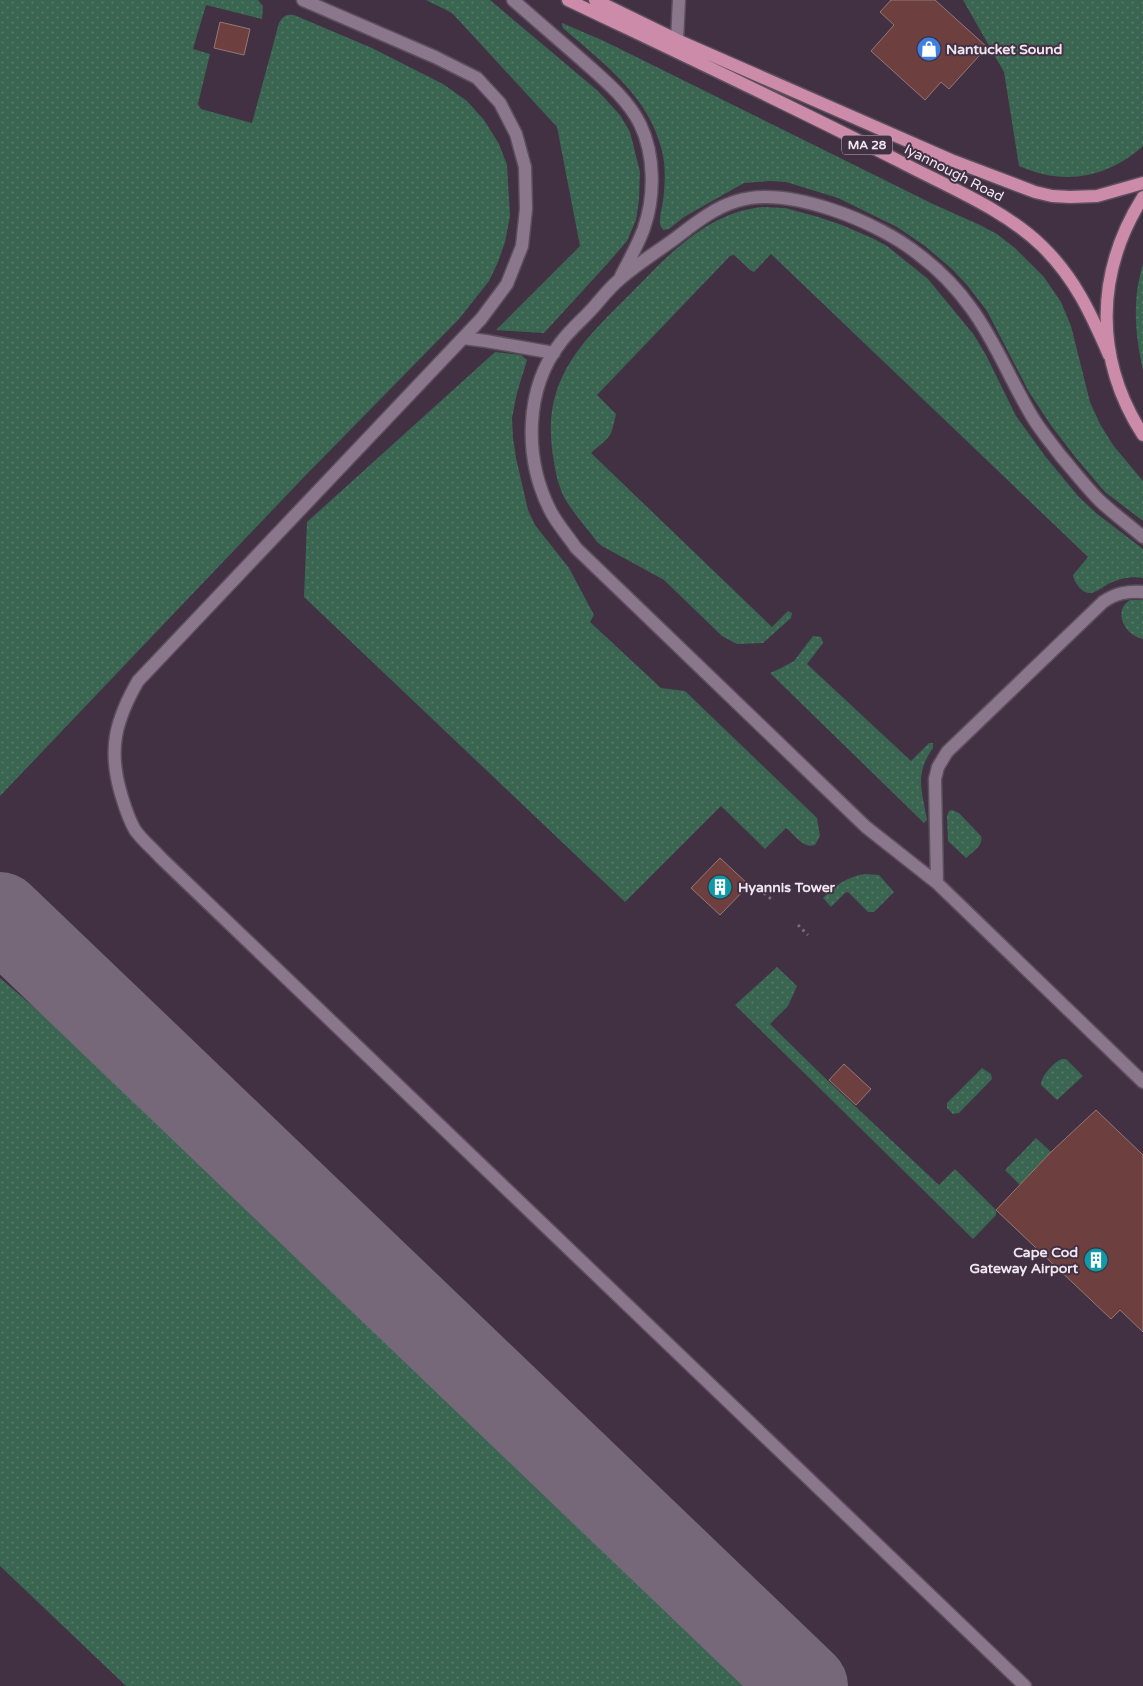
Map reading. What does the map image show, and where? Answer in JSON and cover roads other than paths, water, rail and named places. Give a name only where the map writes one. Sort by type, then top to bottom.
[{"type":"main road","name":"Iyannough Road","points":[[568,0],[827,124],[1009,218],[1042,246],[1063,269],[1084,301],[1109,355]]},
{"type":"main road","name":"Iyannough Road","points":[[595,0],[677,40],[951,160],[1035,192],[1052,196],[1097,196],[1143,183]]},
{"type":"main road","points":[[1109,355],[1106,307],[1113,260],[1131,216],[1143,197]]},
{"type":"main road","name":"MA 28","points":[[1109,355],[1123,400],[1143,435]]},
{"type":"lane","points":[[303,0],[435,57],[477,78],[500,103],[516,134],[525,167],[526,209],[522,246],[507,284],[481,319],[138,682],[119,720],[114,756],[116,777],[126,813],[136,831],[161,858],[1025,1686]]},
{"type":"lane","points":[[513,0],[607,82],[622,98],[640,125],[651,165],[651,194],[645,227],[636,248],[618,280]]},
{"type":"lane","points":[[677,40],[679,0]]},
{"type":"lane","points":[[1143,537],[1100,500],[1080,479],[1046,437],[1034,420],[990,335],[946,278],[900,241],[834,210],[815,204],[786,198],[749,198],[736,201],[708,214],[618,280],[560,342],[541,377],[535,397],[532,418],[534,466],[544,497],[552,513],[576,548],[866,826],[937,884],[1143,1082]]},
{"type":"lane","points":[[463,338],[554,353]]},
{"type":"lane","points":[[937,884],[936,779],[938,767],[948,752],[1103,602],[1115,594],[1129,591],[1143,592]]},
{"type":"place","name":"Nantucket Sound","points":[[929,49]]},
{"type":"place","name":"Hyannis Tower","points":[[720,887]]},
{"type":"place","name":"Cape Cod Gateway Airport","points":[[1096,1260]]}]
